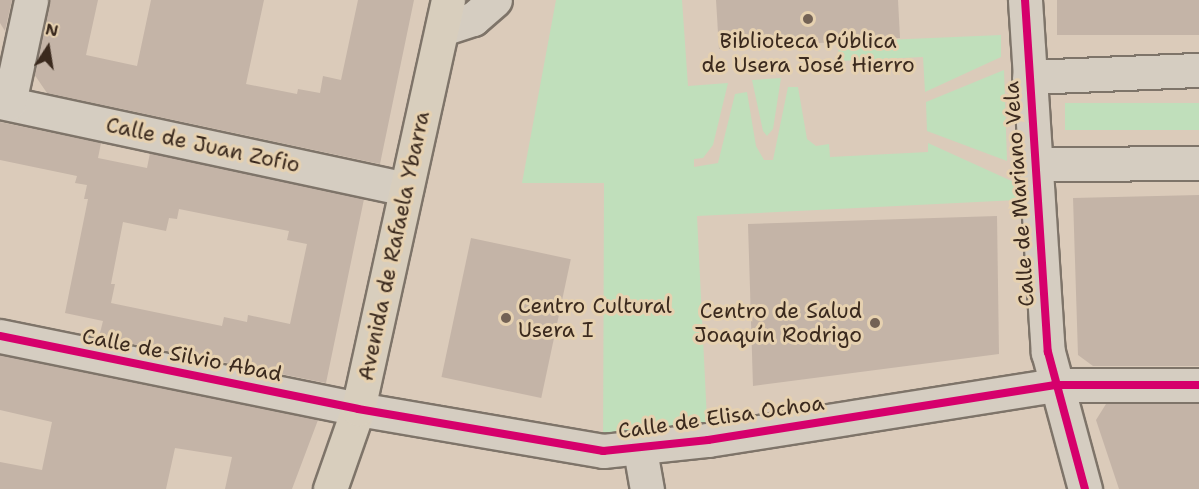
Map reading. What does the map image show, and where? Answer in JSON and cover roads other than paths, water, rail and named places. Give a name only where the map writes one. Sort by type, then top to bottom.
[{"type":"main road","name":"Avenida de Rafaela Ybarra","points":[[330,489],[358,409],[445,15]]},
{"type":"street","points":[[5,103],[31,0]]},
{"type":"street","points":[[445,15],[472,18],[495,0]]},
{"type":"street","name":"Calle de Mariano Vela","points":[[1025,0],[1048,352],[1054,386],[1086,489]]},
{"type":"street","points":[[1029,77],[1199,70]]},
{"type":"street","name":"Calle de Juan Zofio","points":[[5,103],[406,189]]},
{"type":"street","points":[[1035,164],[1199,163]]},
{"type":"street","name":"Calle de Silvio Abad","points":[[0,336],[358,409]]},
{"type":"street","name":"Calle de Elisa Ochoa","points":[[358,409],[603,451],[639,450],[1054,386],[1199,385]]},
{"type":"street","points":[[639,450],[647,489]]},
{"type":"place","name":"Biblioteca Pública de Usera José Hierro","points":[[808,19]]},
{"type":"place","name":"Centro Cultural Usera I","points":[[506,318]]},
{"type":"place","name":"Centro de Salud Joaquín Rodrigo","points":[[875,323]]}]
